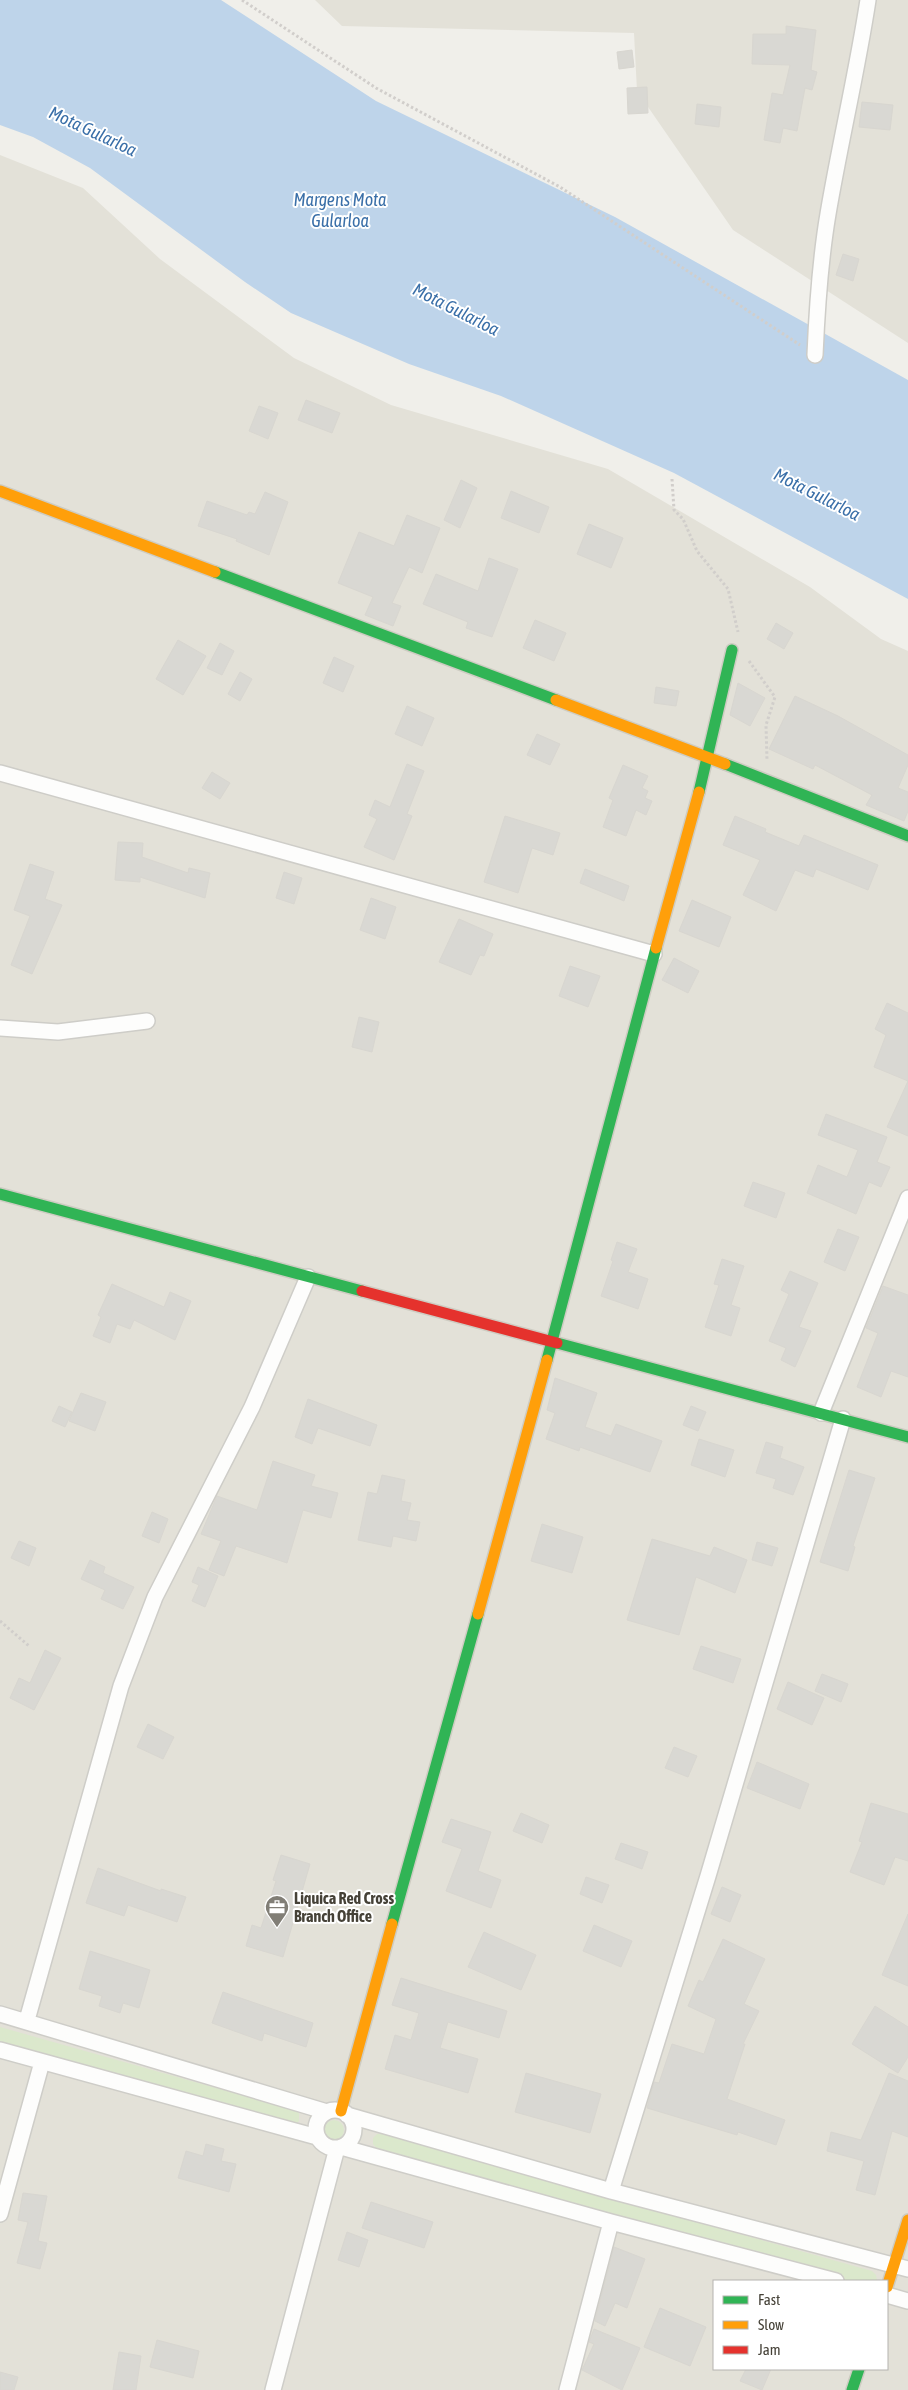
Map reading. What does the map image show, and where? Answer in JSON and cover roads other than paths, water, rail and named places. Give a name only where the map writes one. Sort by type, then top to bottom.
[{"type":"street","points":[[815,355],[818,297],[828,215],[857,70],[868,0]]},
{"type":"street","points":[[0,491],[810,796],[908,836]]},
{"type":"street","points":[[338,2113],[552,1343],[654,954],[708,759],[732,650]]},
{"type":"street","points":[[0,773],[654,954]]},
{"type":"street","points":[[0,1028],[58,1032],[147,1021]]},
{"type":"street","points":[[0,1194],[908,1437]]},
{"type":"street","points":[[821,1413],[908,1198]]},
{"type":"street","points":[[27,2020],[121,1686],[155,1598],[252,1407],[308,1277]]},
{"type":"street","points":[[611,2191],[708,1876],[843,1419]]},
{"type":"street","points":[[0,2014],[27,2020],[338,2113],[611,2191],[901,2267]]},
{"type":"street","points":[[0,2050],[316,2136],[328,2148],[339,2148],[832,2280]]},
{"type":"street","points":[[0,2214],[42,2062]]},
{"type":"street","points":[[316,2136],[317,2122],[338,2113]]},
{"type":"street","points":[[272,2390],[339,2148],[349,2142],[353,2133],[353,2124],[338,2113]]},
{"type":"street","points":[[888,2286],[901,2267],[908,2220]]},
{"type":"street","points":[[567,2390],[611,2222]]},
{"type":"street","points":[[888,2295],[908,2301]]},
{"type":"street","points":[[852,2390],[859,2370]]},
{"type":"water","name":"Margens Mota Gularloa","points":[[0,0],[221,0],[376,101],[615,217],[908,380],[908,599],[674,473],[501,396],[409,364],[291,313],[245,282],[90,168],[33,137],[0,125]]},
{"type":"place","name":"Liquica Red Cross Branch Office","points":[[277,1928]]},
{"type":"water label","name":"Mota Gularloa","points":[[93,131]]},
{"type":"water label","name":"Mota Gularloa","points":[[456,309]]},
{"type":"water label","name":"Mota Gularloa","points":[[817,494]]}]
